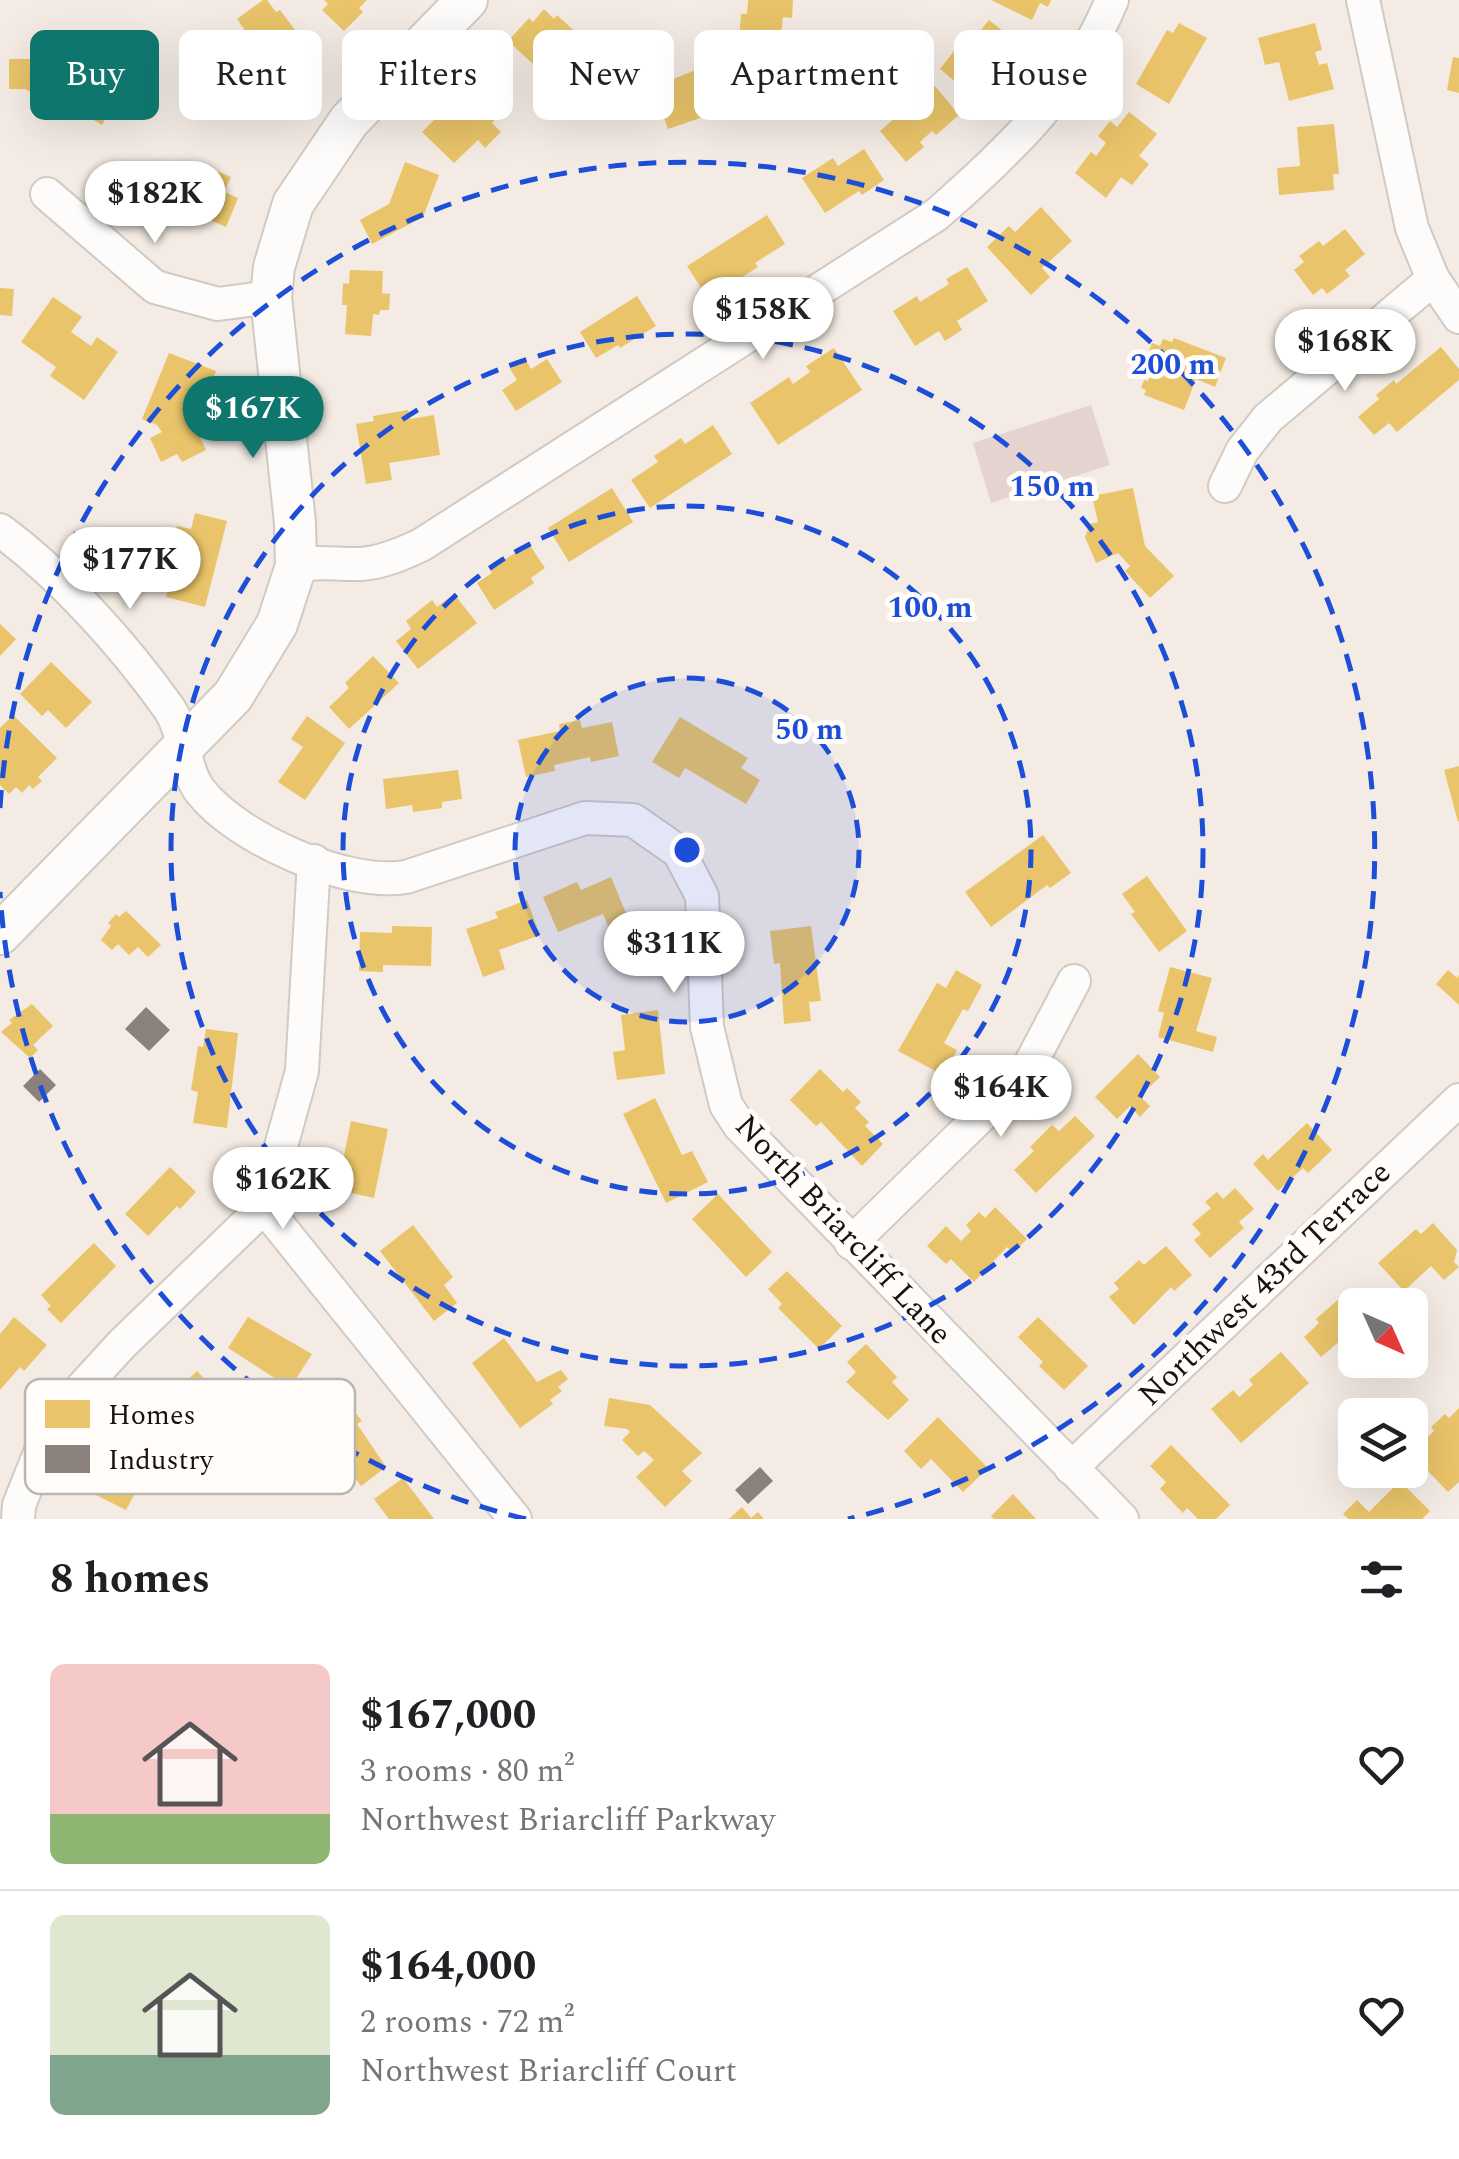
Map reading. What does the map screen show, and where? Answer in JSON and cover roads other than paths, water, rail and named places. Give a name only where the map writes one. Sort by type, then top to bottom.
[{"type":"main road","points":[[0,934],[234,696],[278,624],[296,566],[272,297],[274,267],[293,204],[349,121],[466,0]]},
{"type":"street","points":[[296,566],[312,561],[376,562],[421,545],[936,215],[1036,120],[1104,20],[1112,0]]},
{"type":"street","points":[[1366,1],[1412,228],[1432,279],[1459,317]]},
{"type":"street","points":[[47,194],[155,287],[218,304],[272,297]]},
{"type":"street","points":[[1225,486],[1242,451],[1268,418],[1432,279]]},
{"type":"street","name":"North Briarcliff Lane","points":[[0,530],[39,559],[170,709],[200,792],[268,846],[352,876],[388,880],[586,818],[634,820],[680,852],[702,896],[707,1027],[726,1105],[748,1137],[1122,1519]]},
{"type":"street","points":[[90,1379],[264,1207],[302,1071],[314,861]]},
{"type":"street","points":[[852,1243],[1026,1072],[1074,981]]},
{"type":"street","name":"Northwest 43rd Terrace","points":[[1072,1468],[1459,1100]]},
{"type":"street","points":[[264,1207],[514,1519]]},
{"type":"street","points":[[18,1519],[25,1490]]}]
